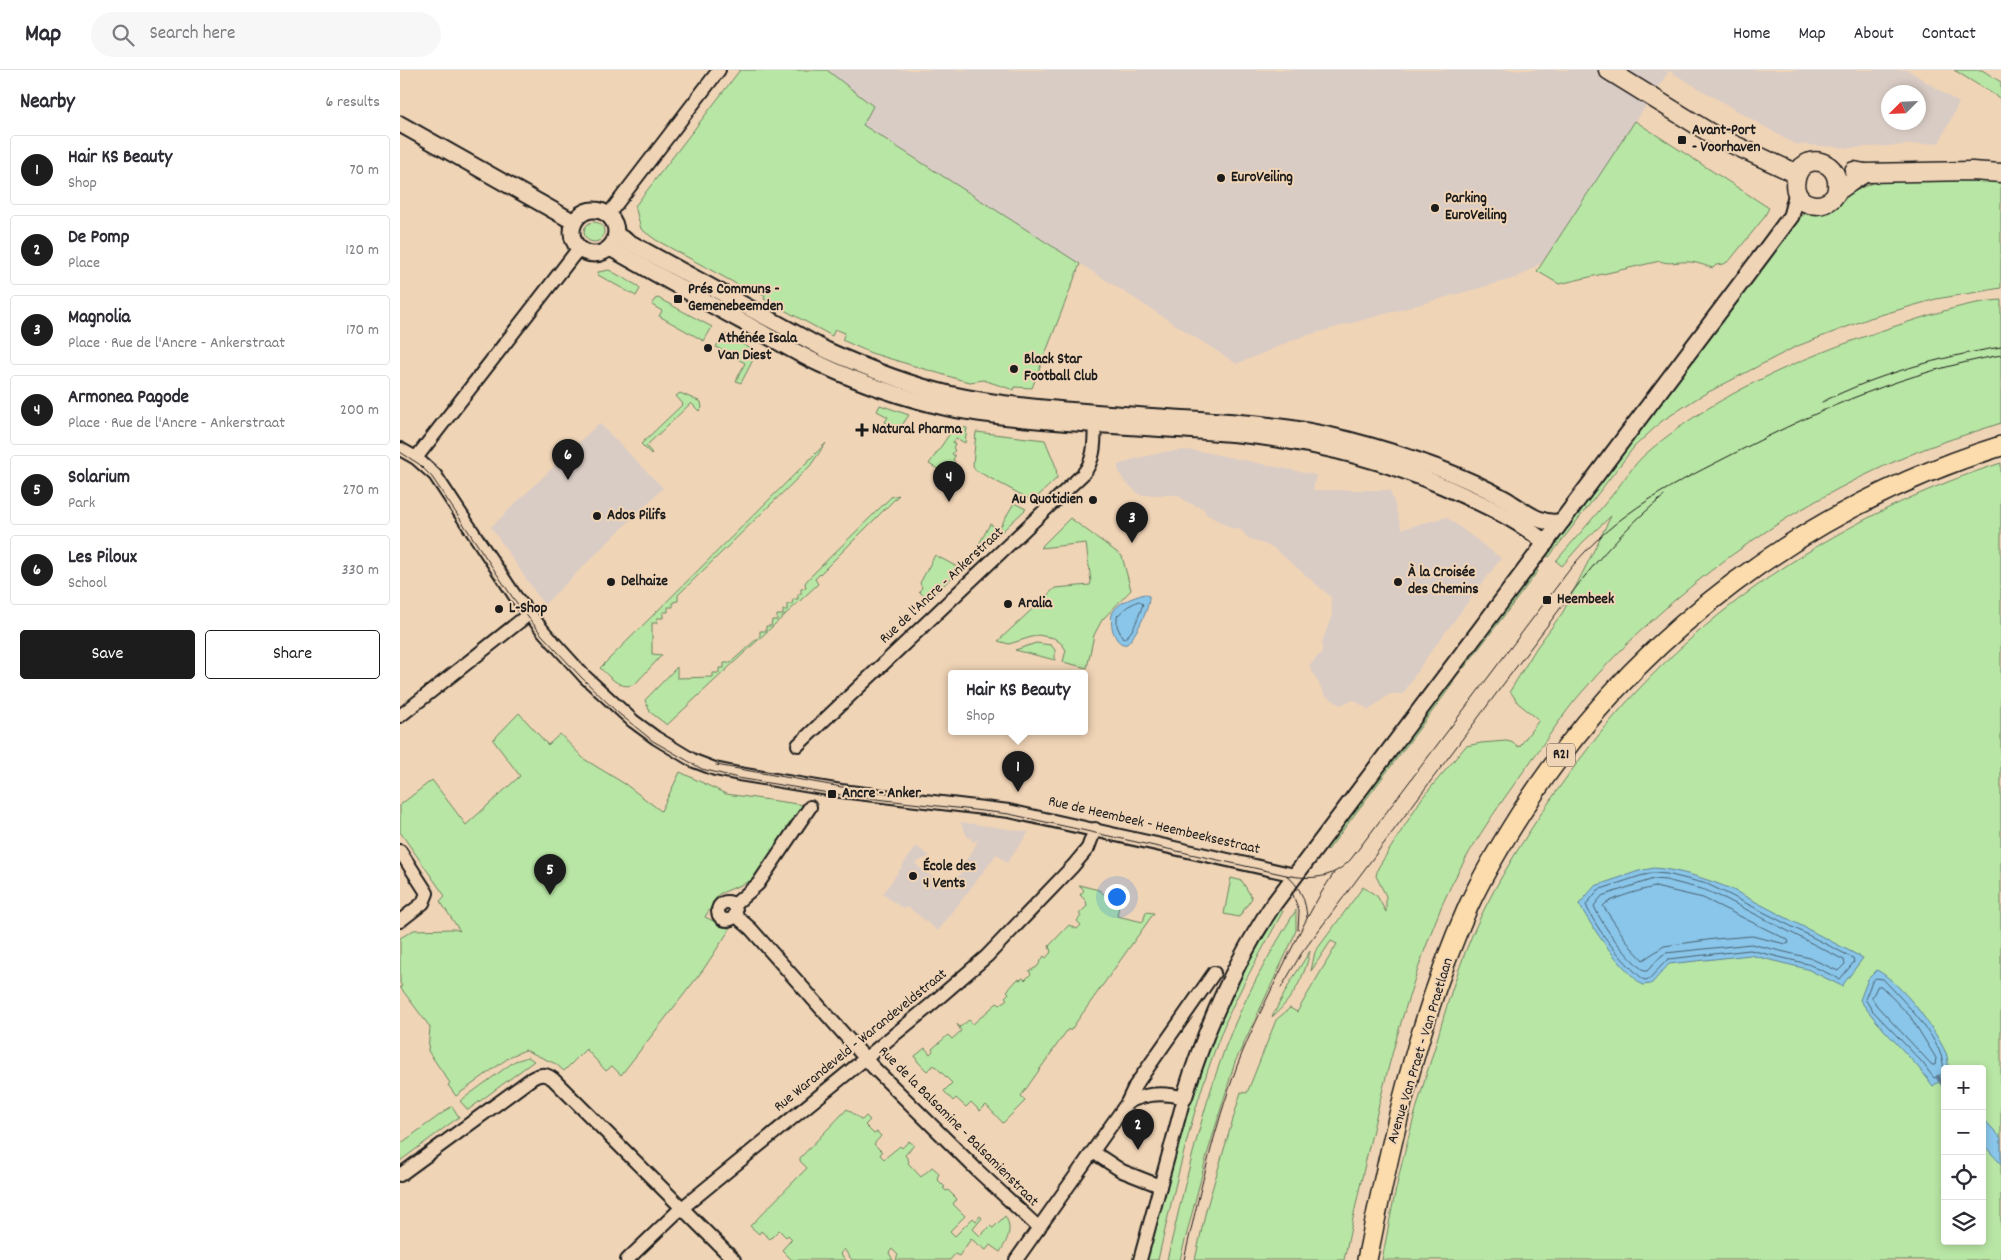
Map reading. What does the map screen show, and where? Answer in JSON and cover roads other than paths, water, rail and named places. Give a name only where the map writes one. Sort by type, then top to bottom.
[{"type":"main road","points":[[1608,70],[1715,136],[1797,174]]},
{"type":"main road","points":[[1836,193],[1839,184],[1837,176],[1833,169],[1826,164],[1818,161],[1809,162],[1797,174],[1795,184],[1797,193],[1803,200],[1812,205],[1826,203],[1836,193],[1865,173]]},
{"type":"main road","points":[[1833,169],[1865,173],[1972,171],[2001,173]]},
{"type":"main road","name":"Avenue Van Praet - Van Praetlaan","points":[[1367,1260],[1384,1176],[1405,1091],[1432,1004],[1454,943],[1480,884],[1504,838],[1546,774],[1612,694],[1648,657],[1706,605],[1768,558],[1811,531],[1887,490],[1958,460],[2001,446]]},
{"type":"street","points":[[608,215],[719,70]]},
{"type":"street","points":[[400,124],[574,222]]},
{"type":"street","points":[[1140,1260],[1184,1098],[1204,1038],[1223,994],[1260,924],[1791,216],[1797,193]]},
{"type":"street","points":[[1791,216],[1812,205]]},
{"type":"street","points":[[588,210],[598,210],[608,215],[614,224],[613,242],[597,254],[588,253],[579,248],[572,238],[574,222],[580,215],[588,210]]},
{"type":"street","points":[[613,242],[802,356],[850,377],[924,402],[999,417],[1236,420],[1302,430],[1345,439],[1405,456],[1500,496],[1541,521],[1551,523],[1562,521]]},
{"type":"street","points":[[416,458],[579,248]]},
{"type":"street","points":[[1095,419],[1238,434],[1300,443],[1381,462],[1487,505],[1521,524],[1546,543]]},
{"type":"street","name":"Rue de l'Ancre - Ankerstraat","points":[[798,745],[1083,474],[1090,466],[1093,458],[1095,419]]},
{"type":"street","name":"Rue de Heembeek - Heembeeksestraat","points":[[400,448],[416,458],[440,482],[504,581],[529,614],[584,676],[620,710],[656,738],[685,756],[704,765],[738,774],[859,794],[990,808],[1095,829],[1295,875]]},
{"type":"street","points":[[400,716],[529,614]]},
{"type":"street","name":"Rue de la Balsamine - Balsamienstraat","points":[[810,807],[758,884],[734,910],[866,1059],[977,1170],[1039,1228]]},
{"type":"street","name":"Rue Warandeveld - Warandeveldstraat","points":[[627,1260],[682,1208],[866,1059],[994,950],[1088,848],[1095,829]]},
{"type":"street","points":[[400,851],[427,892],[423,903],[400,921]]},
{"type":"street","points":[[1016,1260],[1127,1103],[1136,1086],[1214,973]]},
{"type":"street","points":[[400,1175],[536,1075],[545,1074],[553,1079],[734,1260]]},
{"type":"street","points":[[1127,1103],[1141,1096],[1158,1094],[1184,1098]]},
{"type":"street","points":[[1093,1152],[1122,1171],[1160,1186]]},
{"type":"water","points":[[1144,594],[1149,596],[1145,614],[1131,640],[1127,644],[1123,644],[1116,638],[1112,627],[1113,612],[1122,603]]},
{"type":"water","points":[[1654,868],[1693,876],[1731,889],[1863,958],[1842,986],[1807,969],[1750,955],[1669,964],[1651,984],[1642,985],[1607,947],[1579,904],[1595,886],[1639,871]]},
{"type":"water","points":[[1877,970],[1887,977],[1916,1007],[1940,1042],[1946,1053],[1948,1065],[1941,1065],[1941,1080],[1933,1086],[1860,1000],[1868,979]]},
{"type":"water","points":[[1986,1121],[2001,1138],[2001,1164],[1986,1147]]},
{"type":"waterway","points":[[1938,1077],[1941,1082]]},
{"type":"tram line","points":[[1822,402],[1865,383],[1932,361],[2001,347]]},
{"type":"tram line","points":[[400,452],[419,464],[432,477],[513,598],[542,635],[582,678],[617,712],[653,741],[702,769],[738,778],[841,795],[1009,814],[1286,875],[1313,877],[1337,871],[1351,859],[1570,569],[1588,548],[1627,514],[1692,475],[1834,406],[1899,381],[1966,362],[2001,355]]},
{"type":"tram line","points":[[1281,988],[1301,954],[1574,590],[1616,540],[1664,496]]},
{"type":"tram line","points":[[716,765],[859,790],[906,795]]},
{"type":"tram line","points":[[1184,1260],[1214,1138],[1237,1066],[1247,1041],[1295,942],[1313,907],[1334,873]]},
{"type":"tram line","points":[[1286,875],[1301,894],[1307,918]]},
{"type":"tram line","points":[[1292,892],[1299,911],[1298,930]]},
{"type":"place","name":"Avant-Port - Voorhaven","points":[[1682,140]]},
{"type":"place","name":"EuroVeiling","points":[[1221,178]]},
{"type":"place","name":"Parking EuroVeiling","points":[[1435,208]]},
{"type":"place","name":"Prés Communs - Gemenebeemden","points":[[678,299]]},
{"type":"place","name":"Athénée Isala Van Diest","points":[[708,348]]},
{"type":"place","name":"Black Star Football Club","points":[[1014,369]]},
{"type":"place","name":"Natural Pharma","points":[[862,430]]},
{"type":"place","name":"Les Piloux","points":[[568,480]]},
{"type":"place","name":"Au Quotidien","points":[[1093,500]]},
{"type":"place","name":"Armonea Pagode","points":[[949,502]]},
{"type":"place","name":"Ados Pilifs","points":[[597,516]]},
{"type":"place","name":"Magnolia","points":[[1132,543]]},
{"type":"place","name":"Delhaize","points":[[611,582]]},
{"type":"place","name":"À la Croisée des Chemins","points":[[1398,582]]},
{"type":"place","name":"Heembeek","points":[[1547,600]]},
{"type":"place","name":"Aralia","points":[[1008,604]]},
{"type":"place","name":"L-Shop","points":[[499,609]]},
{"type":"place","name":"Hair KS Beauty","points":[[1018,792]]},
{"type":"place","name":"Ancre - Anker","points":[[832,794]]},
{"type":"place","name":"École des 4 Vents","points":[[913,876]]},
{"type":"place","name":"Solarium","points":[[550,895]]},
{"type":"place","name":"De Pomp","points":[[1138,1150]]}]
